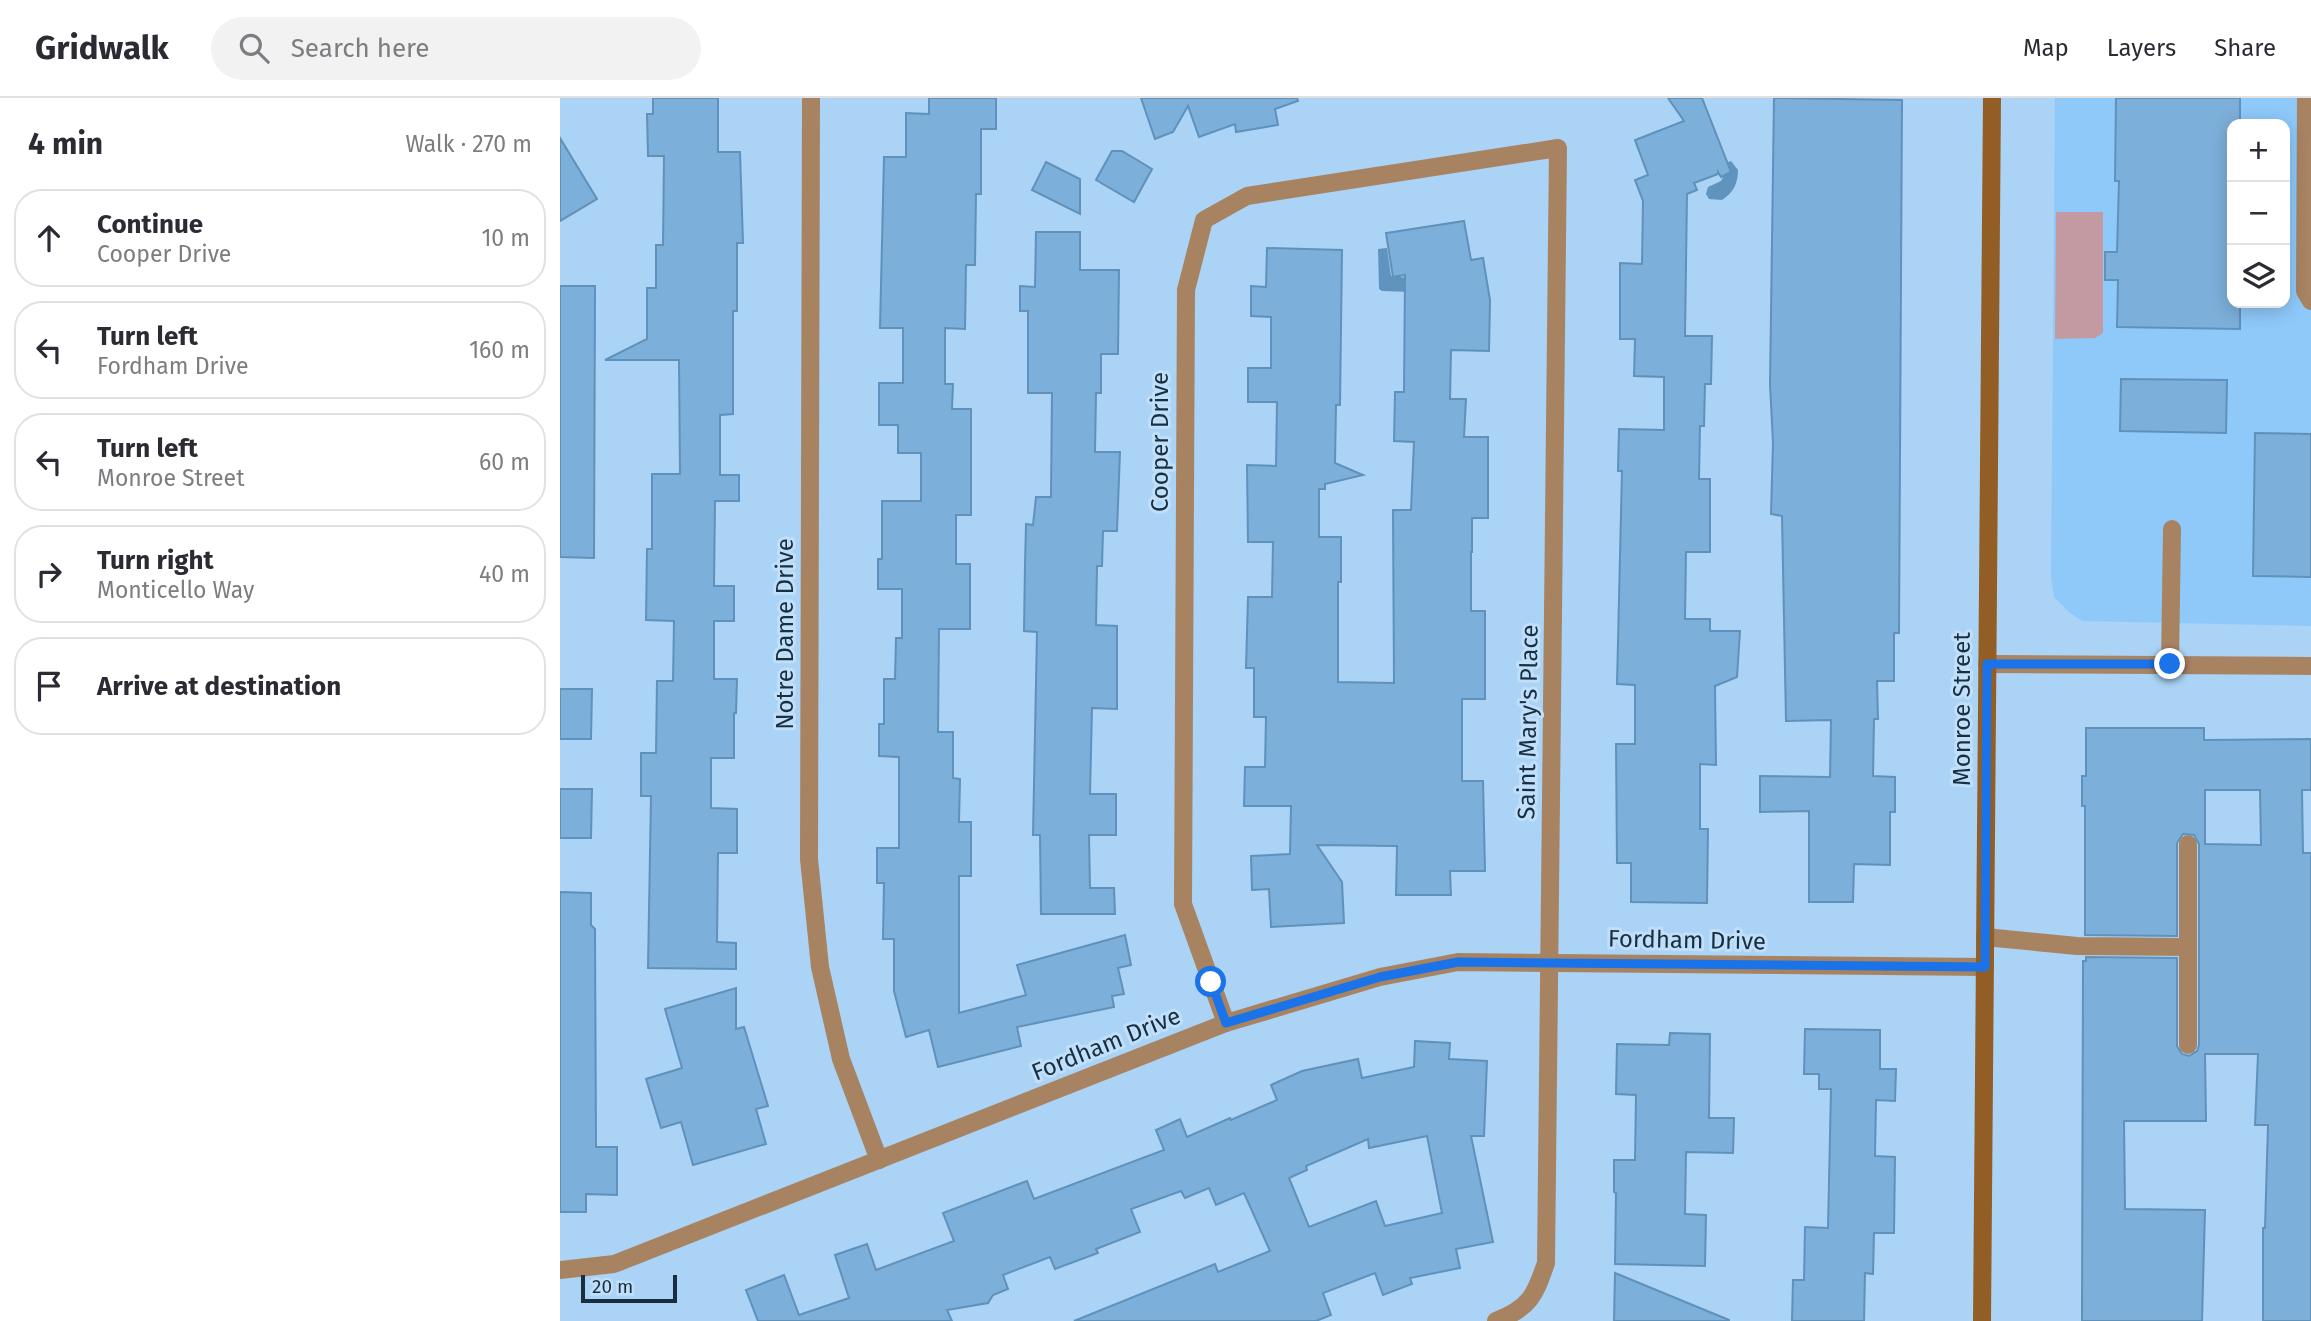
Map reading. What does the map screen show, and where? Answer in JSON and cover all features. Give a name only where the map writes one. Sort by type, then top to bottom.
[{"type":"main road","name":"Monroe Street","points":[[1982,1321],[1992,98]]},
{"type":"street","name":"Notre Dame Drive","points":[[811,98],[809,859],[820,967],[838,1046],[879,1160]]},
{"type":"street","points":[[2306,98],[2305,290],[2311,301]]},
{"type":"street","name":"Saint Mary's Place","points":[[1496,1321],[1514,1314],[1536,1294],[1546,1263],[1558,148]]},
{"type":"street","name":"Cooper Drive","points":[[1226,1023],[1183,904],[1186,290],[1204,220],[1247,196],[1558,148]]},
{"type":"street","points":[[2170,664],[2172,529]]},
{"type":"street","points":[[1987,664],[2311,666]]},
{"type":"street","points":[[2188,844],[2188,1045]]},
{"type":"street","points":[[1985,937],[2077,946],[2188,947]]},
{"type":"street","name":"Fordham Drive","points":[[560,1270],[614,1264],[1226,1023],[1393,974],[1458,962],[1985,967]]},
{"type":"shaded area","points":[[2055,98],[2311,98],[2311,626],[2082,621],[2054,597],[2051,577]]},
{"type":"shaded area","points":[[1731,161],[1738,170],[1734,188],[1722,200],[1709,199],[1706,194],[1708,187],[1721,181],[1723,177],[1720,165]]},
{"type":"shaded area","points":[[2056,212],[2103,212],[2103,333],[2095,338],[2055,339]]},
{"type":"shaded area","points":[[1387,248],[1391,276],[1409,278],[1410,292],[1379,289],[1378,249]]},
{"type":"building","points":[[653,98],[718,98],[718,152],[740,152],[743,243],[737,243],[737,311],[733,311],[733,414],[720,415],[720,475],[739,475],[739,501],[715,501],[714,586],[734,586],[734,621],[714,621],[714,679],[737,679],[734,758],[711,758],[711,808],[737,809],[737,853],[718,853],[717,942],[736,943],[736,969],[648,968],[651,796],[641,796],[641,753],[656,753],[657,681],[673,681],[674,621],[646,620],[647,549],[652,549],[652,474],[680,474],[679,360],[605,360],[647,339],[647,288],[656,288],[656,245],[663,245],[664,156],[648,156],[647,114],[653,114]]},
{"type":"building","points":[[929,98],[996,98],[996,129],[981,129],[981,194],[976,194],[975,265],[966,265],[965,329],[945,328],[945,384],[953,384],[952,409],[971,409],[971,515],[956,515],[956,564],[970,564],[970,629],[939,629],[938,732],[953,732],[953,778],[960,779],[959,822],[971,822],[971,876],[959,876],[959,1013],[1026,995],[1017,965],[1125,935],[1131,965],[1118,968],[1124,994],[1112,996],[1114,1007],[1017,1027],[1021,1046],[938,1067],[929,1030],[906,1037],[894,991],[894,939],[883,939],[884,883],[877,883],[877,848],[899,848],[899,757],[879,756],[879,724],[884,724],[884,679],[895,679],[896,638],[902,638],[902,589],[878,589],[878,559],[882,559],[882,501],[921,501],[921,453],[898,453],[898,425],[879,425],[879,383],[903,383],[903,328],[880,328],[884,157],[906,157],[906,113],[929,114]]},
{"type":"building","points":[[1141,98],[1297,98],[1298,101],[1275,109],[1278,125],[1236,132],[1235,124],[1199,137],[1188,106],[1173,132],[1155,139]]},
{"type":"building","points":[[1668,98],[1702,98],[1731,172],[1721,177],[1718,172],[1694,183],[1697,190],[1687,194],[1685,336],[1712,336],[1711,384],[1705,384],[1704,426],[1700,426],[1699,479],[1710,479],[1710,552],[1686,552],[1685,619],[1710,619],[1710,631],[1740,631],[1737,677],[1715,686],[1716,765],[1700,764],[1700,829],[1708,829],[1707,903],[1631,902],[1631,863],[1617,863],[1616,744],[1635,744],[1635,685],[1617,684],[1622,471],[1618,471],[1619,429],[1664,430],[1664,377],[1634,376],[1635,339],[1620,339],[1620,263],[1642,264],[1643,201],[1635,180],[1648,175],[1635,140],[1684,121]]},
{"type":"building","points":[[1774,98],[1902,100],[1899,633],[1894,633],[1894,681],[1877,681],[1878,719],[1874,719],[1873,776],[1895,777],[1895,812],[1890,812],[1890,865],[1854,864],[1853,902],[1809,902],[1809,811],[1760,812],[1760,776],[1830,777],[1831,720],[1786,721],[1782,516],[1771,514]]},
{"type":"building","points":[[2116,98],[2240,98],[2240,119],[2227,119],[2227,308],[2240,308],[2240,329],[2117,327],[2118,280],[2105,280],[2105,252],[2117,252],[2119,181],[2115,181]]},
{"type":"building","points":[[560,138],[597,199],[560,221]]},
{"type":"building","points":[[1112,151],[1122,151],[1152,169],[1134,202],[1096,180]]},
{"type":"building","points":[[1046,162],[1080,179],[1080,214],[1032,190]]},
{"type":"building","points":[[1464,221],[1471,260],[1483,258],[1490,300],[1489,351],[1451,350],[1450,399],[1466,399],[1464,437],[1488,437],[1488,518],[1472,518],[1471,552],[1471,611],[1485,611],[1485,699],[1462,699],[1462,781],[1483,781],[1485,871],[1450,871],[1451,895],[1396,895],[1397,846],[1317,845],[1342,882],[1344,923],[1271,927],[1269,889],[1252,890],[1251,856],[1290,854],[1291,806],[1244,806],[1245,767],[1265,767],[1266,717],[1254,717],[1254,668],[1246,668],[1248,597],[1272,597],[1273,542],[1248,542],[1247,465],[1276,466],[1277,402],[1248,402],[1248,368],[1271,368],[1271,317],[1251,316],[1251,286],[1266,287],[1267,248],[1342,250],[1340,405],[1336,405],[1335,463],[1363,475],[1325,484],[1325,489],[1319,489],[1319,537],[1341,537],[1338,682],[1394,683],[1393,510],[1411,510],[1414,442],[1394,441],[1395,392],[1404,392],[1405,275],[1393,277],[1386,233]]},
{"type":"building","points":[[1036,232],[1080,232],[1080,270],[1119,270],[1118,354],[1101,354],[1101,393],[1096,393],[1095,452],[1120,452],[1117,531],[1103,531],[1102,566],[1097,566],[1096,625],[1117,626],[1117,709],[1092,708],[1090,794],[1116,794],[1116,835],[1089,835],[1090,888],[1114,888],[1115,914],[1041,914],[1040,835],[1033,835],[1037,632],[1024,631],[1025,565],[1026,524],[1033,525],[1036,497],[1051,497],[1052,393],[1028,393],[1028,311],[1020,311],[1020,286],[1035,287]]},
{"type":"building","points":[[560,286],[595,286],[594,558],[560,557]]},
{"type":"building","points":[[2121,379],[2227,380],[2226,433],[2120,431]]},
{"type":"building","points":[[2255,433],[2311,434],[2311,577],[2253,576]]},
{"type":"building","points":[[560,689],[592,689],[591,739],[560,739]]},
{"type":"building","points":[[2086,728],[2204,728],[2204,740],[2311,739],[2311,790],[2302,790],[2303,853],[2311,853],[2311,1321],[2263,1321],[2263,1228],[2268,1125],[2255,1125],[2258,1054],[2205,1054],[2206,1121],[2124,1121],[2125,1209],[2205,1210],[2202,1321],[2082,1321],[2083,961],[2086,961],[2086,957],[2177,958],[2177,1046],[2182,1054],[2189,1056],[2197,1051],[2199,1045],[2199,844],[2194,835],[2183,834],[2177,843],[2177,936],[2085,935],[2085,806],[2082,806],[2082,776],[2086,776]],"holes":[[[2205,790],[2260,790],[2261,845],[2205,844]]]},
{"type":"building","points":[[560,789],[592,789],[591,838],[560,838]]},
{"type":"building","points":[[560,892],[591,893],[591,925],[595,929],[596,1147],[617,1147],[617,1195],[586,1194],[586,1212],[560,1212]]},
{"type":"building","points":[[736,988],[736,1029],[744,1027],[768,1106],[756,1109],[766,1144],[693,1165],[681,1122],[661,1128],[646,1079],[682,1068],[665,1009]]},
{"type":"building","points":[[1805,1029],[1880,1030],[1880,1069],[1896,1069],[1895,1101],[1876,1100],[1875,1156],[1895,1157],[1894,1233],[1874,1233],[1873,1274],[1865,1273],[1864,1321],[1792,1321],[1793,1280],[1804,1280],[1805,1227],[1828,1228],[1831,1089],[1819,1089],[1819,1074],[1804,1074]]},
{"type":"building","points":[[1670,1033],[1710,1034],[1709,1118],[1734,1118],[1733,1153],[1686,1152],[1685,1214],[1706,1215],[1705,1266],[1615,1264],[1614,1160],[1635,1160],[1636,1095],[1616,1094],[1617,1044],[1669,1045]]},
{"type":"building","points":[[1415,1041],[1450,1043],[1449,1059],[1487,1061],[1484,1136],[1471,1136],[1493,1242],[1456,1249],[1460,1268],[1410,1278],[1412,1284],[1383,1295],[1375,1273],[1323,1293],[1331,1315],[1316,1321],[1074,1321],[1215,1264],[1218,1272],[1270,1251],[1244,1193],[1216,1205],[1209,1188],[1185,1198],[1181,1191],[1131,1209],[1140,1232],[1096,1249],[1098,1253],[1055,1269],[1050,1257],[1003,1275],[1008,1289],[993,1295],[988,1303],[947,1310],[952,1321],[758,1321],[746,1290],[784,1275],[799,1315],[849,1298],[835,1255],[867,1244],[876,1270],[954,1241],[943,1213],[1027,1181],[1034,1199],[1164,1150],[1156,1130],[1180,1119],[1187,1137],[1230,1118],[1231,1120],[1277,1100],[1271,1085],[1302,1071],[1358,1059],[1362,1078],[1414,1067]],"holes":[[[1427,1136],[1442,1213],[1385,1226],[1376,1201],[1309,1227],[1289,1178],[1307,1170],[1306,1166],[1368,1139],[1369,1148]]]},
{"type":"building","points":[[1615,1273],[1729,1320],[1729,1321],[1614,1321]]},
{"type":"route","points":[[1211,982],[1226,1023],[1380,977],[1458,962],[1985,967],[1987,664],[2170,664]]}]
